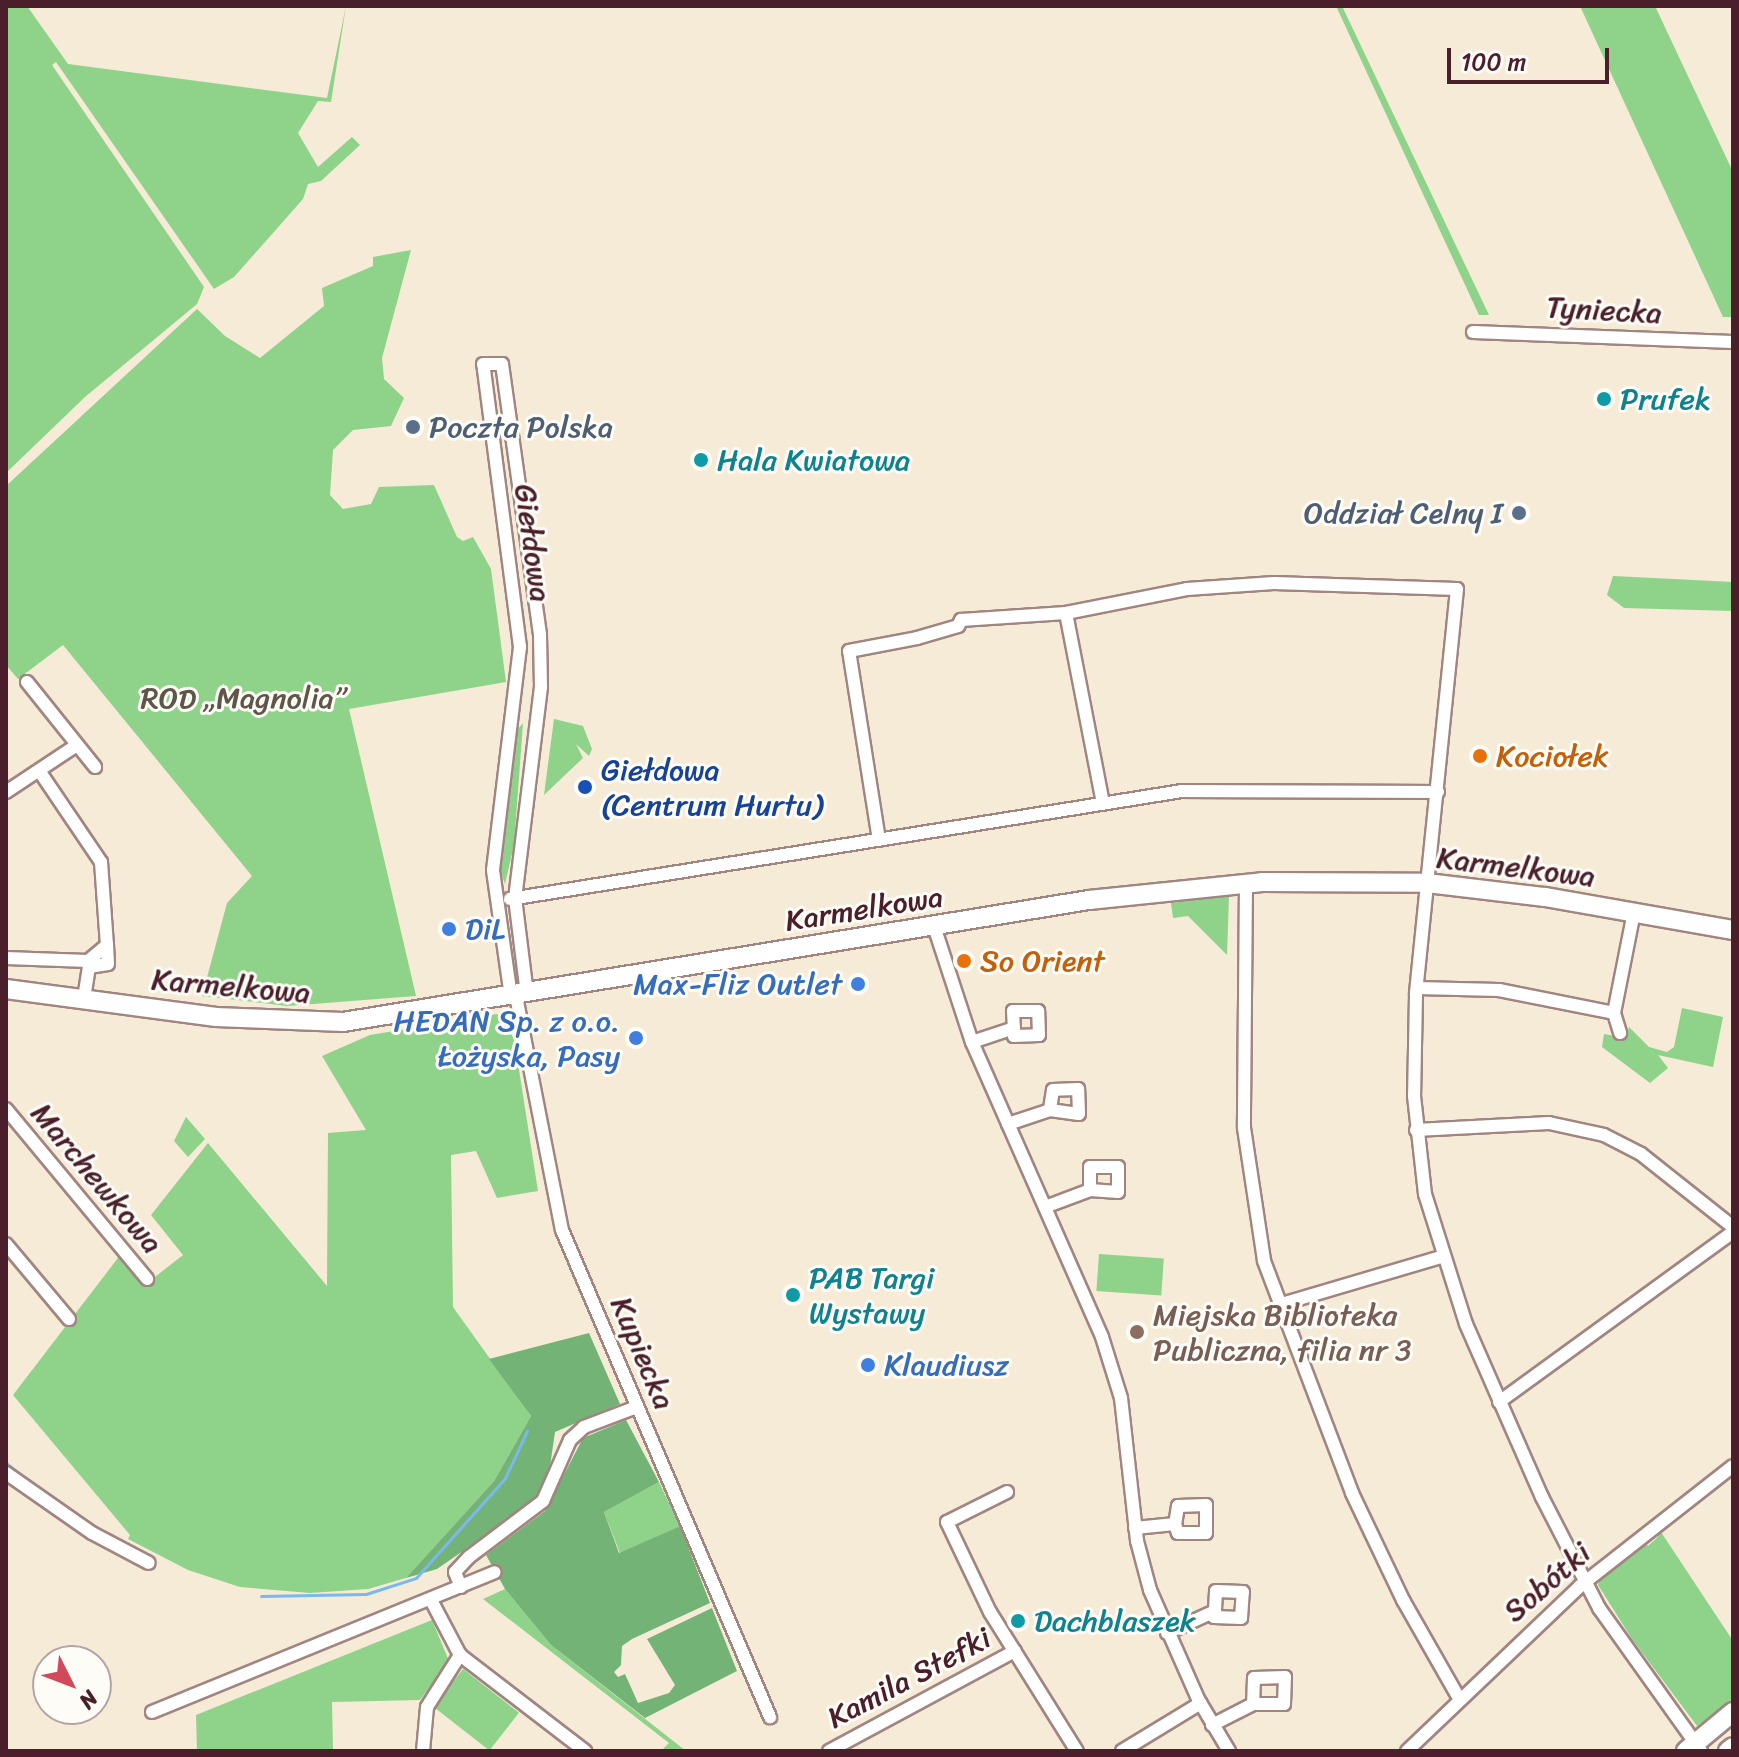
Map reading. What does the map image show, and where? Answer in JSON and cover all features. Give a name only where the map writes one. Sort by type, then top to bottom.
[{"type":"street","name":"Tyniecka","points":[[1473,332],[1733,342]]},
{"type":"street","name":"Giełdowa","points":[[483,364],[502,364],[540,635],[537,710],[515,898],[518,995],[497,903],[495,842],[515,706],[520,647],[483,364]]},
{"type":"street","points":[[499,490],[519,487]]},
{"type":"street","points":[[506,534],[525,531]]},
{"type":"street","points":[[879,840],[849,651],[917,638],[958,626],[961,620],[1066,613],[1187,589],[1274,583],[1457,589],[1417,988],[1416,1130],[1441,1257],[1499,1402],[1585,1581],[1694,1749],[1733,1712]]},
{"type":"street","points":[[1066,613],[1103,803]]},
{"type":"street","points":[[27,682],[95,767]]},
{"type":"street","points":[[515,706],[537,710]]},
{"type":"street","points":[[6,792],[77,745]]},
{"type":"street","points":[[40,772],[101,862],[107,945],[88,964],[85,992]]},
{"type":"street","points":[[497,903],[1103,803],[1246,788],[1438,792]]},
{"type":"street","points":[[1246,883],[1244,1128],[1257,1229],[1278,1305],[1371,1535],[1459,1698]]},
{"type":"street","name":"Karmelkowa","points":[[6,989],[312,1024],[518,995],[1089,900],[1246,883],[1427,883],[1634,912],[1733,930]]},
{"type":"street","points":[[1620,1033],[1614,1013],[1634,912]]},
{"type":"street","points":[[934,926],[972,1042],[1100,1331],[1121,1398],[1135,1528],[1167,1633],[1212,1725],[1229,1751]]},
{"type":"street","points":[[6,958],[88,964]]},
{"type":"street","points":[[1417,988],[1499,990],[1614,1013]]},
{"type":"street","name":"Kupiecka","points":[[518,995],[562,1230],[770,1717]]},
{"type":"street","points":[[972,1042],[1014,1028]]},
{"type":"street","name":"Marchewkowa","points":[[6,1109],[147,1279]]},
{"type":"street","points":[[1008,1124],[1050,1110]]},
{"type":"street","points":[[1416,1130],[1549,1123],[1604,1135],[1641,1154],[1733,1229],[1499,1402]]},
{"type":"street","points":[[1045,1207],[1090,1190]]},
{"type":"street","points":[[6,1244],[69,1319]]},
{"type":"street","points":[[1278,1305],[1441,1257]]},
{"type":"street","points":[[461,1587],[455,1572],[469,1557],[543,1501],[570,1440],[584,1427],[637,1407]]},
{"type":"street","name":"Sobótki","points":[[1407,1751],[1459,1698],[1585,1581],[1733,1466]]},
{"type":"street","points":[[6,1473],[92,1533],[149,1563]]},
{"type":"street","points":[[1007,1492],[947,1522],[1015,1651],[1077,1751]]},
{"type":"street","points":[[1135,1528],[1175,1524]]},
{"type":"street","points":[[152,1712],[495,1572]]},
{"type":"street","points":[[431,1600],[460,1655],[585,1751]]},
{"type":"street","points":[[1167,1633],[1215,1611]]},
{"type":"street","name":"Kamila Stefki","points":[[829,1751],[1015,1651]]},
{"type":"street","points":[[423,1751],[427,1707],[460,1655]]},
{"type":"street","points":[[1122,1751],[1201,1703]]},
{"type":"street","points":[[1212,1725],[1253,1704]]},
{"type":"street","points":[[1728,1751],[1733,1747]]},
{"type":"green space","points":[[6,6],[27,6],[68,64],[327,98],[346,6],[331,102],[318,101],[298,133],[318,167],[352,137],[360,145],[321,181],[308,184],[303,199],[234,277],[214,289],[56,62],[52,65],[204,287],[197,304],[85,397],[6,473]]},
{"type":"green space","points":[[1336,6],[1342,6],[1489,315],[1479,315]]},
{"type":"green space","points":[[1580,6],[1655,6],[1733,172],[1733,317],[1723,317]]},
{"type":"green space","name":"ROD „Magnolia”","points":[[411,250],[382,358],[384,379],[404,398],[391,426],[353,430],[333,450],[330,495],[343,509],[371,504],[379,487],[434,485],[457,537],[463,541],[473,537],[491,569],[506,682],[349,709],[416,996],[287,1006],[202,996],[227,903],[252,876],[63,645],[18,679],[6,665],[6,486],[197,309],[225,336],[260,358],[324,306],[322,288],[373,266],[373,257]]},
{"type":"green space","points":[[1613,576],[1733,582],[1733,611],[1624,608],[1607,595]]},
{"type":"green space","points":[[554,719],[583,726],[592,749],[589,756],[576,744],[583,758],[544,795]]},
{"type":"green space","points":[[523,723],[514,845],[505,884],[500,870],[501,832],[517,730]]},
{"type":"green space","points":[[1229,896],[1227,955],[1188,916],[1173,918],[1171,903]]},
{"type":"green space","points":[[1682,1008],[1723,1017],[1713,1067],[1658,1055],[1668,1068],[1650,1083],[1602,1047],[1604,1034],[1626,1038],[1629,1027],[1649,1047],[1667,1052],[1674,1047]]},
{"type":"green space","points":[[497,1014],[514,1038],[538,1191],[497,1198],[476,1151],[451,1155],[453,1307],[531,1416],[494,1481],[406,1578],[368,1589],[310,1593],[240,1587],[188,1570],[128,1539],[130,1535],[13,1395],[121,1254],[146,1284],[183,1255],[151,1215],[208,1143],[327,1286],[328,1133],[366,1130],[322,1056],[370,1035]]},
{"type":"green space","points":[[186,1117],[205,1139],[188,1157],[174,1141]]},
{"type":"green space","points":[[1099,1254],[1164,1259],[1161,1295],[1096,1291]]},
{"type":"green space","points":[[589,1333],[620,1404],[555,1432],[548,1480],[535,1501],[437,1569],[406,1578],[494,1481],[531,1416],[489,1359]]},
{"type":"green space","points":[[626,1420],[659,1482],[604,1512],[619,1553],[680,1526],[710,1603],[622,1646],[621,1665],[614,1672],[618,1677],[625,1674],[638,1703],[669,1693],[675,1685],[647,1639],[712,1608],[737,1671],[645,1718],[551,1645],[505,1589],[486,1555],[545,1511],[583,1438]]},
{"type":"green space","points":[[659,1482],[680,1526],[620,1553],[604,1512]]},
{"type":"green space","points":[[1659,1529],[1733,1641],[1733,1700],[1697,1726],[1632,1639],[1598,1585],[1601,1577],[1645,1541],[1648,1546],[1658,1537]]},
{"type":"green space","points":[[505,1589],[551,1645],[686,1751],[661,1751],[669,1743],[483,1599]]},
{"type":"green space","points":[[432,1620],[449,1661],[420,1700],[332,1702],[333,1751],[197,1751],[196,1715]]},
{"type":"green space","points":[[463,1669],[519,1713],[489,1751],[433,1707]]},
{"type":"waterway","points":[[261,1596],[366,1594],[416,1578],[505,1478],[527,1431]]},
{"type":"waterway","points":[[6,1463],[28,1481]]},
{"type":"waterway","points":[[86,1522],[137,1549]]},
{"type":"place","name":"Prufek","points":[[1604,399]]},
{"type":"place","name":"Poczta Polska","points":[[413,427]]},
{"type":"place","name":"Hala Kwiatowa","points":[[701,460]]},
{"type":"place","name":"Oddział Celny I","points":[[1519,513]]},
{"type":"place","name":"Kociołek","points":[[1480,756]]},
{"type":"place","name":"Giełdowa (Centrum Hurtu)","points":[[585,787]]},
{"type":"place","name":"DiL","points":[[449,929]]},
{"type":"place","name":"So Orient","points":[[964,961]]},
{"type":"place","name":"Max-Fliz Outlet","points":[[858,984]]},
{"type":"place","name":"HEDAN Sp. z o.o. Łożyska, Pasy","points":[[636,1038]]},
{"type":"place","name":"PAB Targi Wystawy","points":[[793,1295]]},
{"type":"place","name":"Miejska Biblioteka Publiczna, filia nr 3","points":[[1137,1332]]},
{"type":"place","name":"Klaudiusz","points":[[868,1365]]},
{"type":"place","name":"Dachblaszek","points":[[1018,1621]]}]
